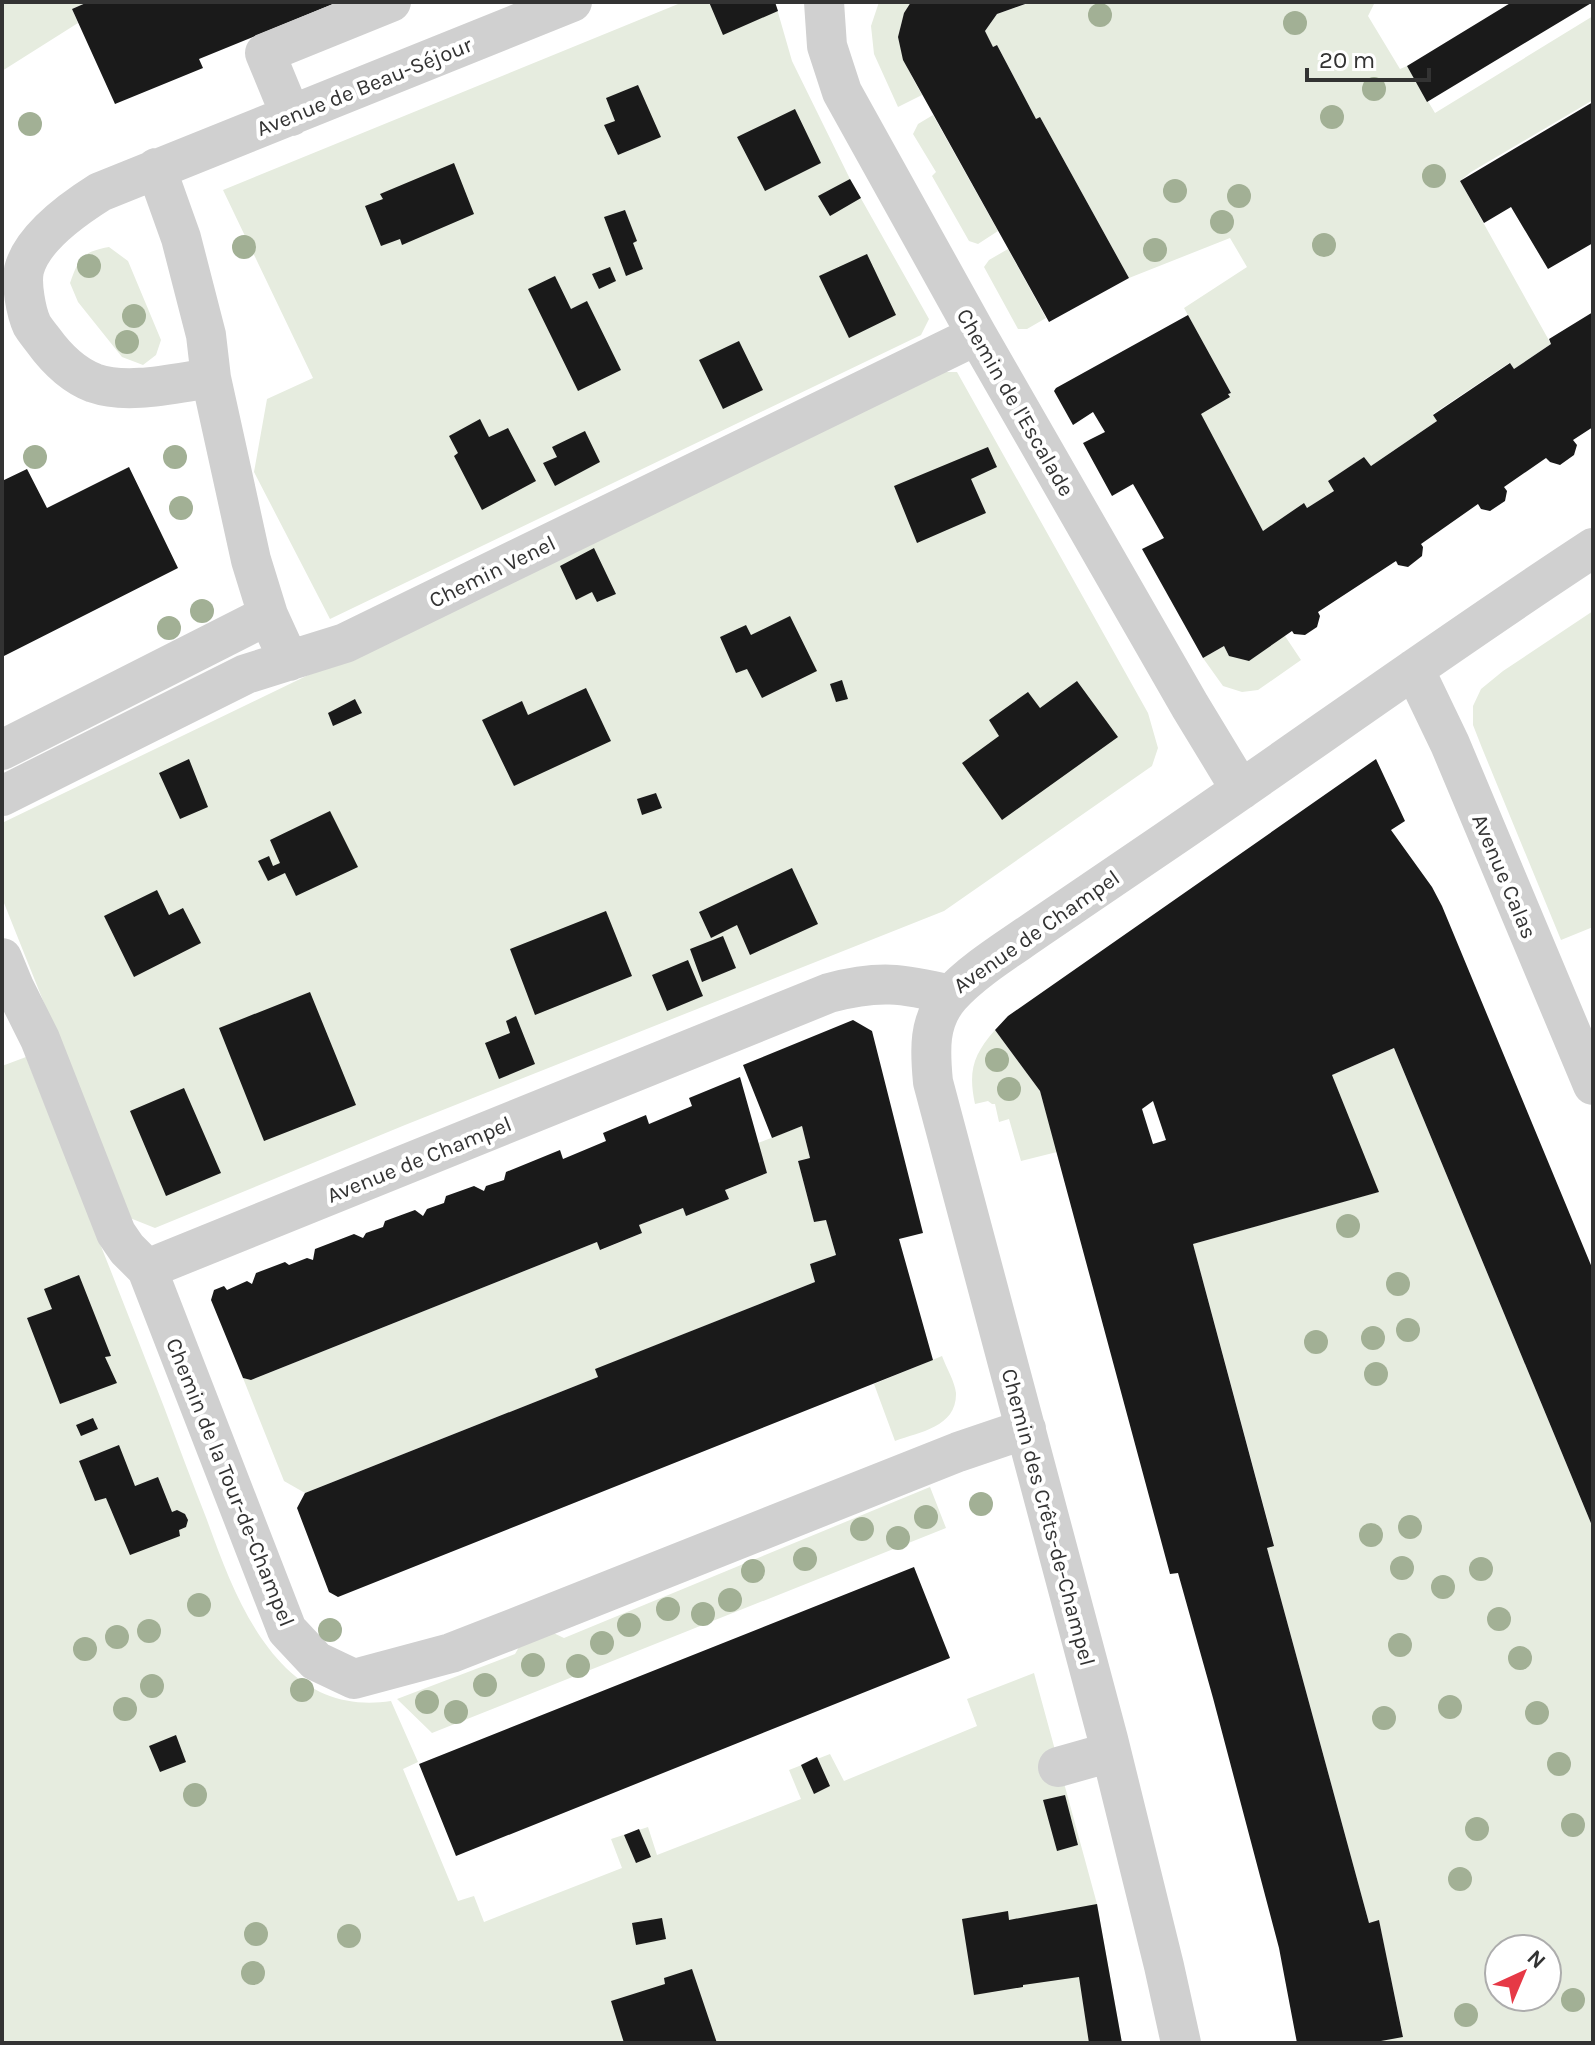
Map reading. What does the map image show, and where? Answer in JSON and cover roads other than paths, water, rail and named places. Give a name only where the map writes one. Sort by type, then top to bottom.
[{"type":"street","points":[[291,116],[265,53],[391,2]]},
{"type":"street","name":"Avenue de Beau-Séjour","points":[[211,378],[128,388],[96,383],[72,372],[48,348],[32,324],[24,297],[24,271],[35,248],[77,207],[100,192],[291,116],[503,15],[572,2]]},
{"type":"street","name":"Chemin de l'Escalade","points":[[824,2],[827,46],[842,92],[977,335],[1241,790]]},
{"type":"street","points":[[156,168],[184,252],[206,335],[211,378],[251,560],[268,615],[289,661]]},
{"type":"street","name":"Chemin Venel","points":[[2,796],[246,674],[345,643],[977,335]]},
{"type":"street","name":"Avenue de Champel","points":[[147,1269],[829,993],[851,987],[894,984],[951,995],[1007,950],[1458,637],[1593,548]]},
{"type":"street","points":[[2,750],[268,615]]},
{"type":"street","name":"Avenue Calas","points":[[1414,669],[1450,744],[1593,1085]]},
{"type":"street","name":"Chemin de la Tour-de-Champel","points":[[6,981],[40,1039],[116,1233],[147,1269],[287,1630],[316,1661],[354,1679],[465,1648],[929,1464],[1026,1429]]},
{"type":"street","name":"Chemin des Crêts-de-Champel","points":[[951,995],[941,1008],[932,1035],[933,1082],[1111,1752],[1181,2043]]},
{"type":"street","points":[[1058,1767],[1111,1752]]}]
